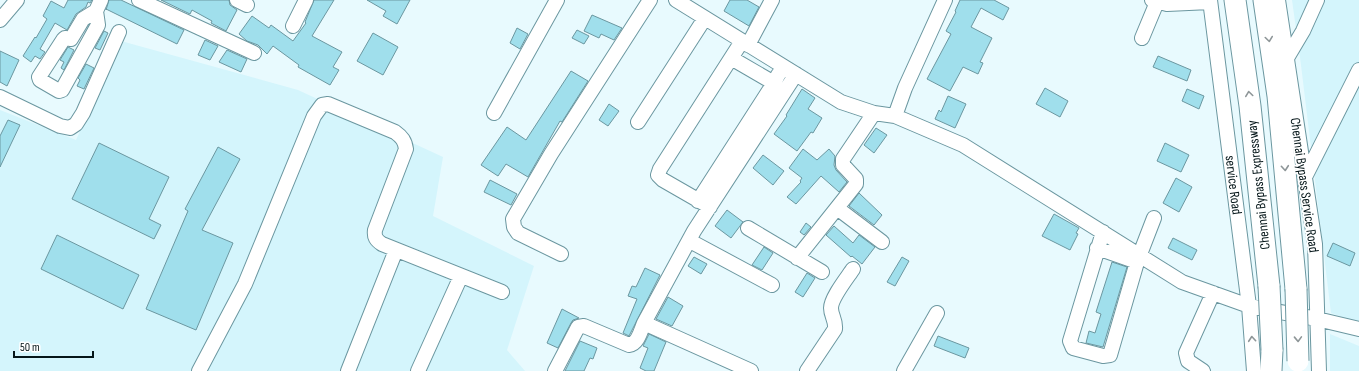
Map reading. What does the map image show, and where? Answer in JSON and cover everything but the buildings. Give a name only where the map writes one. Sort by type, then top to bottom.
[{"type":"highway","name":"Chennai Bypass Expressway","points":[[1235,0],[1250,106],[1269,286],[1272,350],[1271,371]]},
{"type":"highway","name":"Chennai Bypass Expressway","points":[[1264,0],[1278,96],[1296,289],[1298,366]]},
{"type":"street","points":[[0,20],[17,0]]},
{"type":"street","points":[[139,0],[254,53]]},
{"type":"street","points":[[293,26],[306,0]]},
{"type":"street","points":[[494,113],[557,0]]},
{"type":"street","points":[[561,254],[518,233],[514,227],[513,219],[551,154],[650,0]]},
{"type":"street","points":[[676,0],[841,102],[874,113],[895,116],[963,145],[1103,232],[1138,258],[1182,282],[1249,306],[1359,329]]},
{"type":"street","points":[[704,204],[663,180],[658,175],[660,169],[731,58],[745,43],[772,0]]},
{"type":"street","points":[[895,116],[905,88],[945,0]]},
{"type":"street","name":"Chennai Bypass Service Road","points":[[1278,0],[1315,244],[1319,371]]},
{"type":"street","points":[[1287,58],[1303,31],[1317,0]]},
{"type":"street","points":[[1142,38],[1154,1],[1167,4],[1210,1]]},
{"type":"street","name":"service Road","points":[[1210,1],[1249,306],[1254,371]]},
{"type":"street","points":[[98,6],[98,25],[62,90],[59,91],[40,80],[63,40],[65,38],[71,39],[83,19],[98,6]]},
{"type":"street","points":[[638,122],[704,18]]},
{"type":"street","points":[[0,97],[60,126],[70,128],[76,124],[83,113],[118,32]]},
{"type":"street","points":[[731,58],[774,83]]},
{"type":"street","points":[[555,371],[578,327],[584,326],[633,345],[690,240],[704,204],[778,75],[790,70]]},
{"type":"street","points":[[704,204],[790,70]]},
{"type":"street","points":[[1305,177],[1359,70]]},
{"type":"street","points":[[199,371],[245,284],[314,116],[322,105],[328,104],[395,132],[402,137],[405,143],[406,150],[375,235],[376,239],[382,244],[396,250],[502,292]]},
{"type":"street","points":[[797,258],[856,184],[856,179],[843,165],[843,159],[874,113]]},
{"type":"street","points":[[837,208],[882,242]]},
{"type":"street","points":[[1103,232],[1070,341],[1073,348],[1103,356],[1110,355],[1138,258],[1154,218]]},
{"type":"street","points":[[748,228],[822,272]]},
{"type":"street","points":[[690,240],[772,285]]},
{"type":"street","points":[[1097,248],[1138,258]]},
{"type":"street","points":[[348,371],[396,250]]},
{"type":"street","points":[[807,371],[835,329],[836,322],[832,311],[832,302],[853,269]]},
{"type":"street","points":[[418,371],[461,276]]},
{"type":"street","points":[[1203,371],[1188,361],[1186,353],[1213,293]]},
{"type":"street","points":[[904,371],[937,313]]},
{"type":"street","points":[[644,323],[751,371]]},
{"type":"shaded area","points":[[1292,0],[1359,0],[1359,323],[1331,313]]},
{"type":"shaded area","points":[[121,41],[298,90],[443,157],[433,216],[534,266],[507,350],[525,371],[0,371],[0,110],[76,140]]},
{"type":"shaded area","points":[[1330,334],[1359,346],[1359,371],[1330,371]]}]
